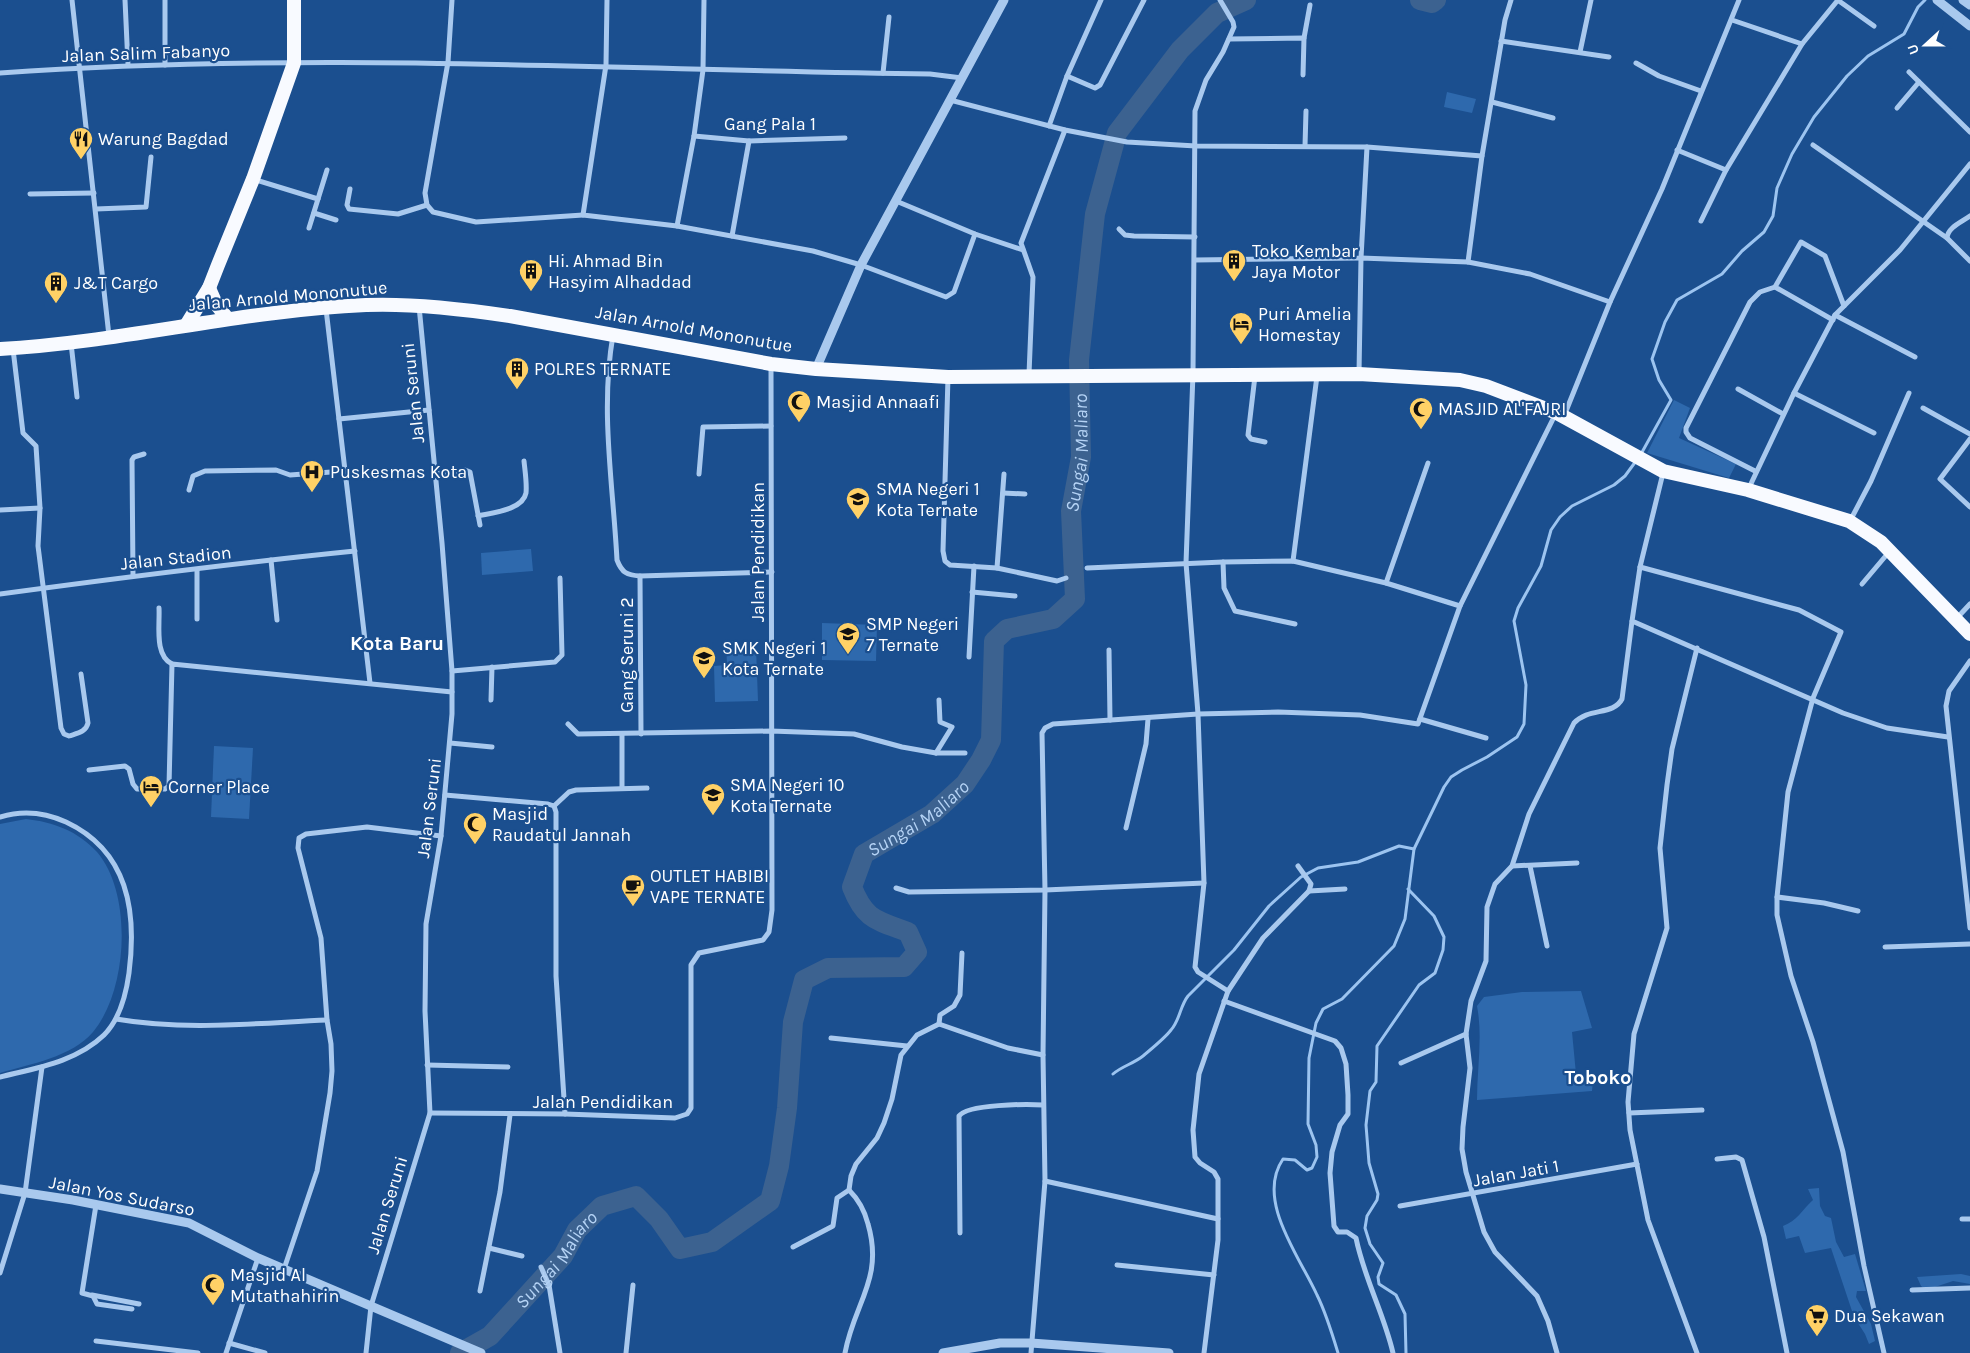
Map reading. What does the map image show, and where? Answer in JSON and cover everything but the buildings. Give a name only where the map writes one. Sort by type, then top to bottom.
[{"type":"highway","points":[[187,324],[209,288],[253,179],[294,63],[294,0]]},
{"type":"highway","points":[[209,288],[216,304],[227,318]]},
{"type":"highway","name":"Jalan Arnold Mononutue","points":[[6,348],[109,336],[227,318],[366,305],[419,306],[510,316],[771,364],[816,369],[948,376],[1193,373],[1359,374],[1460,380],[1486,386],[1560,414],[1659,469],[1748,490],[1849,521],[1876,538],[1890,551],[1970,634]]},
{"type":"street","points":[[72,0],[109,336]]},
{"type":"street","points":[[125,0],[128,65]]},
{"type":"street","points":[[165,0],[166,65]]},
{"type":"street","points":[[452,0],[448,62],[425,193],[427,204],[433,212],[476,222],[583,216],[677,226],[813,251],[861,265],[942,296],[949,296],[954,292],[975,234]]},
{"type":"street","points":[[583,216],[606,65],[607,0]]},
{"type":"street","points":[[677,226],[694,136],[703,70],[704,0]]},
{"type":"street","points":[[816,369],[861,265],[1004,0]]},
{"type":"street","points":[[1049,126],[1067,76],[1101,0]]},
{"type":"street","points":[[1067,76],[1095,88],[1100,85],[1144,0]]},
{"type":"street","points":[[1220,0],[1231,17],[1234,27],[1195,111],[1193,373],[1186,563],[1198,714],[1204,883],[1196,955],[1198,972],[1228,991]]},
{"type":"street","points":[[1468,262],[1482,156],[1511,0]]},
{"type":"street","points":[[1580,52],[1591,0]]},
{"type":"street","points":[[1031,1353],[1045,1181],[1043,1055],[1045,890],[1042,733],[1045,728],[1053,724],[1148,719],[1198,714],[1278,712],[1360,715],[1416,724],[1420,719],[1460,606],[1560,414],[1677,150],[1739,0]]},
{"type":"street","points":[[1701,221],[1726,170],[1802,44],[1838,0],[1874,26]]},
{"type":"street","points":[[1963,0],[1970,5]]},
{"type":"street","points":[[1940,2],[1970,26]]},
{"type":"street","points":[[1303,75],[1304,38],[1310,5]]},
{"type":"street","points":[[883,74],[889,17]]},
{"type":"street","points":[[1732,20],[1802,44]]},
{"type":"street","points":[[1229,38],[1304,38]]},
{"type":"street","points":[[1502,41],[1609,57]]},
{"type":"street","name":"Jalan Salim Fabanyo","points":[[0,73],[128,65],[448,62],[606,65],[703,70],[930,74],[962,78]]},
{"type":"street","points":[[1636,63],[1659,76],[1701,91]]},
{"type":"street","points":[[1909,72],[1970,132]]},
{"type":"street","points":[[1897,108],[1919,82]]},
{"type":"street","points":[[950,100],[1049,126],[1128,142],[1196,146],[1367,147],[1482,156]]},
{"type":"street","points":[[1492,102],[1553,118]]},
{"type":"street","points":[[1305,146],[1306,112]]},
{"type":"street","points":[[1029,375],[1033,277],[1023,250],[1022,240],[1066,130]]},
{"type":"street","name":"Gang Pala 1","points":[[694,136],[749,140],[845,138]]},
{"type":"street","points":[[732,236],[749,140]]},
{"type":"street","points":[[1813,145],[1947,238],[1970,261]]},
{"type":"street","points":[[1359,374],[1361,258],[1367,147]]},
{"type":"street","points":[[1677,150],[1726,170]]},
{"type":"street","points":[[96,209],[146,207],[151,157]]},
{"type":"street","points":[[1748,490],[1755,471],[1783,414],[1834,318],[1900,250],[1970,164]]},
{"type":"street","points":[[309,228],[327,170]]},
{"type":"street","points":[[253,179],[318,199]]},
{"type":"street","points":[[350,189],[347,205],[349,209],[398,214],[427,204]]},
{"type":"street","points":[[30,194],[94,194]]},
{"type":"street","points":[[896,201],[975,234],[1023,250]]},
{"type":"street","points":[[314,213],[336,220]]},
{"type":"street","points":[[1947,238],[1951,229],[1970,216]]},
{"type":"street","points":[[1119,229],[1125,235],[1134,236],[1195,237]]},
{"type":"street","points":[[1755,471],[1690,438],[1686,432],[1686,428],[1750,302],[1760,292],[1774,287],[1799,245],[1803,242],[1825,256],[1844,306]]},
{"type":"street","points":[[1195,260],[1361,258],[1468,262],[1530,274],[1610,302]]},
{"type":"street","points":[[1774,287],[1915,357]]},
{"type":"street","name":"Jalan Seruni","points":[[366,1353],[371,1306],[430,1113],[427,1066],[426,924],[441,836],[450,743],[452,670],[419,306]]},
{"type":"street","points":[[326,309],[370,683]]},
{"type":"street","points":[[613,335],[607,370],[606,400],[617,560],[623,572],[640,576],[772,572]]},
{"type":"street","points":[[71,341],[78,397]]},
{"type":"street","points":[[6,348],[23,433],[36,446],[40,508],[38,546],[61,728],[64,734],[69,736],[83,731],[87,728],[88,723],[81,674]]},
{"type":"street","name":"Jalan Pendidikan","points":[[430,1113],[565,1114],[674,1118],[687,1114],[691,1108],[690,972],[694,958],[699,953],[758,942],[769,932],[772,910],[771,364]]},
{"type":"street","points":[[1255,374],[1248,435],[1250,439],[1265,442]]},
{"type":"street","points":[[1293,562],[1318,375]]},
{"type":"street","points":[[948,376],[944,558],[950,565],[997,568],[1057,581],[1066,578]]},
{"type":"street","points":[[1738,390],[1783,414]]},
{"type":"street","points":[[1794,393],[1874,433]]},
{"type":"street","points":[[1849,521],[1871,480],[1909,394]]},
{"type":"street","points":[[1923,408],[1970,434]]},
{"type":"street","points":[[339,419],[429,410]]},
{"type":"street","points":[[699,474],[702,427],[771,426]]},
{"type":"street","points":[[1970,439],[1940,479],[1970,507]]},
{"type":"street","points":[[133,576],[132,460],[134,457],[144,454]]},
{"type":"street","points":[[478,516],[502,510],[519,503],[524,498],[526,492],[524,461]]},
{"type":"street","points":[[1386,583],[1428,463]]},
{"type":"street","points":[[1556,1353],[1542,1305],[1532,1289],[1511,1270],[1491,1246],[1471,1195],[1462,1149],[1464,1104],[1470,1068],[1466,1034],[1471,1001],[1486,961],[1487,907],[1495,884],[1512,866],[1529,814],[1574,723],[1583,714],[1615,708],[1622,699],[1640,567],[1659,469]]},
{"type":"street","points":[[189,490],[193,476],[205,470],[276,470],[290,475],[345,471]]},
{"type":"street","points":[[435,474],[465,470],[470,472],[480,526]]},
{"type":"street","points":[[997,568],[1004,474]]},
{"type":"street","points":[[1003,493],[1025,494]]},
{"type":"street","points":[[0,510],[40,508]]},
{"type":"street","name":"Jalan Stadion","points":[[0,594],[133,576],[355,551]]},
{"type":"street","points":[[1862,584],[1890,551]]},
{"type":"street","points":[[271,560],[277,620]]},
{"type":"street","points":[[1223,562],[1224,588],[1230,605],[1235,611],[1295,624]]},
{"type":"street","points":[[1087,568],[1186,563],[1293,562],[1386,583],[1460,606]]},
{"type":"street","points":[[969,657],[974,566]]},
{"type":"street","points":[[1640,567],[1799,610],[1840,630],[1841,633],[1813,698],[1788,792],[1777,898],[1781,938],[1813,1042],[1845,1161],[1864,1266],[1884,1353]]},
{"type":"street","points":[[197,570],[198,619]]},
{"type":"street","name":"Gang Seruni 2","points":[[640,576],[640,734]]},
{"type":"street","points":[[452,670],[555,662],[560,660],[562,655],[560,578]]},
{"type":"street","points":[[972,592],[1015,596]]},
{"type":"street","points":[[1956,619],[1970,604]]},
{"type":"street","points":[[159,608],[160,648],[166,662],[172,664],[452,692]]},
{"type":"street","points":[[1632,621],[1813,698],[1843,713],[1887,728],[1948,737]]},
{"type":"street","points":[[1697,648],[1672,749],[1660,848],[1666,928],[1634,1034],[1631,1053],[1629,1114],[1648,1220],[1697,1353]]},
{"type":"street","points":[[1109,650],[1110,720]]},
{"type":"street","points":[[1970,661],[1949,691],[1946,706],[1970,928]]},
{"type":"street","points":[[89,770],[125,766],[130,769],[133,784],[138,789],[165,789],[169,786],[172,664]]},
{"type":"street","points":[[491,700],[492,667]]},
{"type":"street","points":[[936,753],[952,727],[940,722],[939,700]]},
{"type":"street","points":[[1126,828],[1146,744],[1148,719]]},
{"type":"street","points":[[1420,719],[1486,738]]},
{"type":"street","points":[[568,724],[578,734],[771,731],[854,734],[888,744],[936,753],[965,753]]},
{"type":"street","points":[[622,734],[622,788]]},
{"type":"street","points":[[450,743],[492,747]]},
{"type":"street","points":[[554,806],[569,792],[647,788]]},
{"type":"street","points":[[445,795],[506,798],[554,806]]},
{"type":"street","points":[[554,806],[556,812],[556,976],[565,1114]]},
{"type":"street","points":[[0,817],[25,812],[42,814],[76,827],[104,848],[122,878],[131,911],[132,952],[126,990],[116,1019],[105,1034],[90,1047],[42,1067],[0,1077]]},
{"type":"street","points":[[284,1269],[317,1171],[332,1071],[320,938],[310,890],[299,853],[299,838],[306,834],[367,827],[441,836]]},
{"type":"street","points":[[1512,866],[1577,863]]},
{"type":"street","points":[[1204,1353],[1214,1275],[1218,1219],[1218,1179],[1214,1172],[1200,1163],[1195,1157],[1193,1130],[1199,1074],[1228,991],[1263,938],[1309,891],[1311,884],[1298,866]]},
{"type":"street","points":[[1530,866],[1547,946]]},
{"type":"street","points":[[896,888],[909,892],[1045,890],[1204,883]]},
{"type":"street","points":[[1309,891],[1345,889]]},
{"type":"street","points":[[1777,898],[1824,903],[1858,911]]},
{"type":"street","points":[[1885,947],[1970,944]]},
{"type":"street","points":[[939,1024],[940,1015],[954,1006],[960,994],[962,953]]},
{"type":"street","points":[[1224,1001],[1335,1041],[1341,1048],[1348,1076],[1348,1114],[1340,1125],[1332,1152],[1330,1173],[1335,1230],[1347,1232],[1356,1238],[1363,1268],[1393,1353]]},
{"type":"street","points":[[116,1019],[188,1026],[327,1020]]},
{"type":"street","points":[[845,1353],[852,1325],[868,1287],[873,1262],[872,1237],[867,1219],[858,1201],[849,1190],[851,1176],[856,1164],[877,1138],[884,1123],[892,1099],[901,1055],[917,1035],[939,1024],[1008,1048],[1043,1055]]},
{"type":"street","points":[[1401,1063],[1466,1034]]},
{"type":"street","points":[[832,1038],[907,1046]]},
{"type":"street","points":[[427,1066],[508,1067]]},
{"type":"street","points":[[0,1273],[25,1193],[42,1067]]},
{"type":"street","points":[[960,1233],[959,1116],[966,1110],[986,1107],[1043,1105]]},
{"type":"street","points":[[1629,1114],[1702,1110]]},
{"type":"street","points":[[480,1291],[500,1192],[510,1115]]},
{"type":"street","points":[[1717,1158],[1736,1157],[1742,1160],[1764,1237],[1787,1353]]},
{"type":"street","name":"Jalan Jati 1","points":[[1400,1206],[1471,1195],[1637,1164]]},
{"type":"street","points":[[1045,1181],[1218,1219]]},
{"type":"street","name":"Jalan Yos Sudarso","points":[[0,1189],[188,1223],[258,1258],[482,1353]]},
{"type":"street","points":[[793,1247],[833,1226],[837,1198],[849,1190]]},
{"type":"street","points":[[82,1293],[96,1205]]},
{"type":"street","points":[[1962,1219],[1970,1219]]},
{"type":"street","points":[[489,1248],[522,1256]]},
{"type":"street","points":[[226,1353],[258,1258]]},
{"type":"street","points":[[1117,1265],[1214,1275]]},
{"type":"street","points":[[541,1267],[549,1286],[560,1353]]},
{"type":"street","points":[[626,1353],[633,1285]]},
{"type":"street","points":[[1912,1290],[1970,1288]]},
{"type":"street","points":[[82,1293],[139,1304]]},
{"type":"street","points":[[82,1293],[93,1296],[96,1304],[132,1309]]},
{"type":"street","points":[[96,1342],[198,1353]]},
{"type":"street","points":[[230,1343],[265,1353]]},
{"type":"street","points":[[943,1353],[1000,1343],[1032,1343],[1169,1353]]},
{"type":"shaded area","points":[[1447,92],[1476,99],[1472,113],[1444,107]]},
{"type":"shaded area","points":[[1674,400],[1690,408],[1679,438],[1736,464],[1729,478],[1647,453]]},
{"type":"shaded area","points":[[531,549],[533,571],[482,575],[481,553]]},
{"type":"shaded area","points":[[822,623],[877,625],[876,661],[822,660]]},
{"type":"shaded area","points":[[737,641],[738,648],[756,647],[758,701],[715,702],[714,666],[727,665],[726,642]]},
{"type":"shaded area","points":[[214,746],[253,748],[249,819],[211,817]]},
{"type":"shaded area","points":[[26,819],[46,822],[73,833],[82,838],[97,852],[109,870],[116,892],[121,916],[122,942],[119,968],[113,992],[105,1014],[93,1032],[84,1041],[62,1054],[0,1073],[0,824]]},
{"type":"shaded area","points":[[1581,991],[1592,1028],[1572,1032],[1576,1074],[1593,1080],[1592,1091],[1477,1100],[1480,1041],[1477,1006],[1484,997],[1522,992]]},
{"type":"shaded area","points":[[1819,1188],[1820,1206],[1825,1216],[1831,1218],[1836,1242],[1844,1257],[1855,1254],[1866,1291],[1857,1291],[1856,1297],[1871,1324],[1875,1341],[1869,1344],[1854,1317],[1831,1248],[1805,1253],[1799,1236],[1786,1239],[1783,1226],[1796,1218],[1813,1200],[1808,1189]]},
{"type":"shaded area","points":[[1961,1274],[1970,1276],[1970,1284],[1953,1281],[1926,1290],[1921,1286],[1917,1277]]},
{"type":"waterway","name":"Sungai Maliaro","points":[[460,1353],[490,1336],[563,1256],[577,1230],[602,1206],[636,1196],[659,1219],[680,1249],[712,1242],[770,1201],[779,1166],[787,1108],[793,1022],[804,980],[828,968],[904,967],[917,952],[908,932],[888,925],[867,913],[852,887],[864,854],[932,814],[965,784],[981,760],[991,740],[994,641],[1007,629],[1053,619],[1075,599],[1071,511],[1081,457],[1079,360],[1095,214],[1117,133],[1180,50],[1217,13],[1246,0]]},
{"type":"waterway","name":"Sungai Maliaro","points":[[1420,0],[1432,3],[1436,0]]},
{"type":"waterway","points":[[1641,454],[1671,400],[1659,380],[1652,359],[1665,322],[1677,300],[1722,274],[1742,251],[1764,232],[1773,216],[1777,188],[1792,154],[1814,117],[1847,76],[1868,56],[1904,34],[1918,7],[1925,0]]},
{"type":"waterway","points":[[1338,1353],[1320,1302],[1283,1228],[1274,1192],[1276,1175],[1283,1159],[1295,1160],[1307,1170],[1312,1168],[1317,1157],[1316,1145],[1308,1124],[1309,1058],[1316,1023],[1323,1009],[1342,999],[1394,946],[1405,919],[1414,849],[1444,787],[1451,777],[1487,757],[1517,737],[1524,724],[1526,685],[1514,621],[1518,608],[1541,566],[1551,530],[1560,517],[1572,506],[1614,485],[1625,476],[1636,461]]},
{"type":"waterway","points":[[1113,1074],[1143,1056],[1168,1033],[1174,1026],[1188,996],[1234,950],[1269,906],[1301,877],[1318,868],[1358,862],[1399,846],[1414,849]]},
{"type":"waterway","points":[[1406,1353],[1405,1314],[1396,1295],[1379,1284],[1378,1277],[1383,1263],[1370,1244],[1365,1228],[1367,1216],[1377,1200],[1378,1194],[1369,1163],[1366,1125],[1370,1091],[1376,1082],[1377,1046],[1419,985],[1435,973],[1443,950],[1444,937],[1434,916],[1408,889]]},
{"type":"place","name":"Warung Bagdad","points":[[81,160]]},
{"type":"place","name":"Toko Kembar Jaya Motor","points":[[1234,282]]},
{"type":"place","name":"Hi. Ahmad Bin Hasyim Alhaddad","points":[[531,292]]},
{"type":"place","name":"J&T Cargo","points":[[56,304]]},
{"type":"place","name":"Puri Amelia Homestay","points":[[1241,345]]},
{"type":"place","name":"POLRES TERNATE","points":[[517,390]]},
{"type":"place","name":"Masjid Annaafi","points":[[799,423]]},
{"type":"place","name":"MASJID AL'FAJRI","points":[[1421,430]]},
{"type":"place","name":"Puskesmas Kota","points":[[312,493]]},
{"type":"place","name":"SMA Negeri 1 Kota Ternate","points":[[858,520]]},
{"type":"place","name":"SMP Negeri 7 Ternate","points":[[848,655]]},
{"type":"place","name":"SMK Negeri 1 Kota Ternate","points":[[704,679]]},
{"type":"place","name":"Corner Place","points":[[151,808]]},
{"type":"place","name":"SMA Negeri 10 Kota Ternate","points":[[713,816]]},
{"type":"place","name":"Masjid Raudatul Jannah","points":[[475,845]]},
{"type":"place","name":"OUTLET HABIBI VAPE TERNATE","points":[[633,907]]},
{"type":"place","name":"Masjid Al Mutathahirin","points":[[213,1306]]},
{"type":"place","name":"Dua Sekawan","points":[[1817,1337]]},
{"type":"district","name":"Kota Baru","points":[[397,643]]},
{"type":"district","name":"Toboko","points":[[1598,1077]]}]
